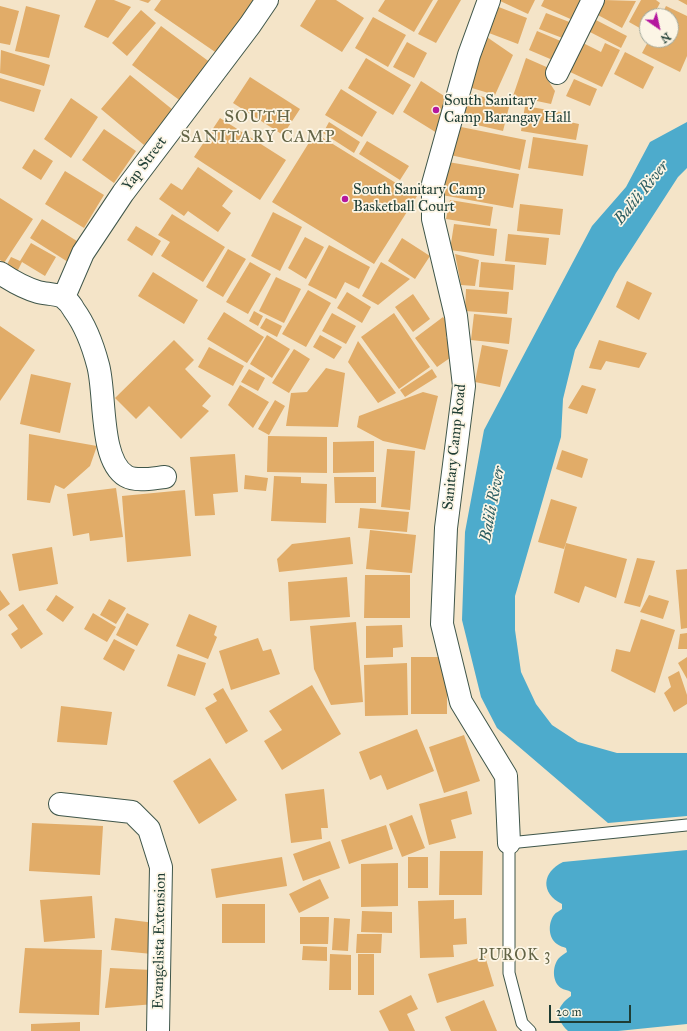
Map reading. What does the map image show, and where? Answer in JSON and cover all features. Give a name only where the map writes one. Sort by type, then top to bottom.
[{"type":"street","name":"Yap Street","points":[[64,297],[83,253],[123,193],[250,25],[267,0]]},
{"type":"street","name":"Sanitary Camp Road","points":[[489,0],[469,55],[432,184],[433,220],[456,316],[464,386],[446,528],[442,624],[461,702],[506,776],[509,843]]},
{"type":"street","points":[[557,73],[593,0]]},
{"type":"street","points":[[0,273],[19,285],[32,290],[64,297],[74,310],[83,326],[99,366],[106,431],[111,454],[117,470],[128,478],[139,479],[165,477]]},
{"type":"street","name":"Evangelista Extension","points":[[60,804],[132,812],[149,829],[161,867],[158,1031]]},
{"type":"lane","points":[[530,1031],[522,1023],[509,973],[509,843],[687,825]]},
{"type":"water","name":"Balili River","points":[[687,122],[687,168],[678,177],[616,273],[575,350],[563,399],[561,437],[515,596],[515,630],[521,672],[536,704],[552,725],[578,742],[617,753],[687,753],[687,816],[608,823],[497,728],[481,697],[462,620],[465,532],[484,430],[592,226],[626,187],[650,142]]},
{"type":"water","points":[[687,850],[687,1024],[618,1031],[568,1031],[560,1021],[559,1012],[562,1004],[571,996],[571,992],[562,989],[558,985],[554,974],[557,961],[567,952],[566,948],[554,941],[550,930],[552,918],[562,909],[562,904],[550,894],[547,889],[546,883],[551,871],[563,862]]},
{"type":"building","points":[[96,0],[114,0],[131,7],[108,38],[84,27]]},
{"type":"building","points":[[139,0],[151,0],[148,3]]},
{"type":"building","points":[[161,0],[253,0],[257,3],[221,56],[154,10]]},
{"type":"building","points":[[316,0],[336,0],[364,18],[342,52],[300,26]]},
{"type":"building","points":[[385,0],[433,0],[414,32],[378,11]]},
{"type":"building","points":[[438,0],[461,0],[436,43],[418,34]]},
{"type":"building","points":[[498,0],[535,0],[528,14]]},
{"type":"building","points":[[544,0],[585,0],[575,21],[541,6]]},
{"type":"building","points":[[604,0],[636,1],[622,28],[596,14]]},
{"type":"building","points":[[641,0],[656,0],[660,3],[657,8],[639,8],[639,28],[629,22]]},
{"type":"building","points":[[678,0],[687,0],[687,5]]},
{"type":"building","points":[[491,4],[527,18],[518,44],[481,30]]},
{"type":"building","points":[[0,6],[19,11],[10,45],[0,43]]},
{"type":"building","points":[[26,6],[60,15],[49,58],[15,51]]},
{"type":"building","points":[[141,10],[156,23],[127,56],[112,43]]},
{"type":"building","points":[[679,12],[687,16],[687,56],[680,72],[642,53],[645,48],[679,48]]},
{"type":"building","points":[[546,13],[572,23],[565,39],[539,29]]},
{"type":"building","points":[[373,17],[406,35],[388,67],[355,48]]},
{"type":"building","points":[[594,19],[627,36],[621,48],[588,31]]},
{"type":"building","points":[[161,26],[211,63],[182,102],[132,65]]},
{"type":"building","points":[[537,31],[563,42],[555,61],[529,50]]},
{"type":"building","points":[[481,33],[513,55],[495,95],[462,85]]},
{"type":"building","points":[[407,42],[427,53],[414,78],[393,67]]},
{"type":"building","points":[[581,42],[601,52],[605,43],[620,50],[602,87],[568,71]]},
{"type":"building","points":[[1,50],[50,65],[44,86],[0,73]]},
{"type":"building","points":[[625,52],[654,67],[643,89],[614,74]]},
{"type":"building","points":[[366,58],[411,85],[393,115],[348,88]]},
{"type":"building","points":[[526,58],[551,69],[547,79],[555,91],[551,104],[513,96]]},
{"type":"building","points":[[130,75],[173,110],[144,145],[101,109]]},
{"type":"building","points":[[250,77],[300,109],[283,135],[233,103]]},
{"type":"building","points":[[0,78],[41,90],[34,112],[0,101]]},
{"type":"building","points":[[574,79],[597,89],[590,106],[566,96]]},
{"type":"building","points":[[421,81],[455,103],[437,133],[403,112]]},
{"type":"building","points":[[341,89],[377,112],[362,137],[325,115]]},
{"type":"building","points":[[462,92],[510,103],[503,131],[455,120]]},
{"type":"building","points":[[71,98],[98,117],[71,158],[44,139]]},
{"type":"building","points":[[525,106],[566,113],[565,121],[579,124],[576,140],[521,131]]},
{"type":"building","points":[[220,118],[286,160],[260,200],[194,157]]},
{"type":"building","points":[[329,122],[360,142],[354,153],[323,133]]},
{"type":"building","points":[[456,126],[526,140],[520,170],[450,155]]},
{"type":"building","points":[[104,129],[136,151],[114,183],[82,160]]},
{"type":"building","name":"South Sanitary Camp Basketball Court","points":[[315,133],[417,196],[374,264],[272,202]]},
{"type":"building","points":[[533,137],[588,145],[583,176],[528,168]]},
{"type":"building","points":[[367,141],[409,166],[400,180],[359,154]]},
{"type":"building","points":[[34,149],[53,161],[41,180],[22,168]]},
{"type":"building","points":[[448,162],[519,174],[513,208],[442,195]]},
{"type":"building","points":[[198,167],[233,191],[222,206],[231,213],[218,232],[188,211],[184,216],[159,199],[171,183],[182,190]]},
{"type":"building","points":[[65,171],[104,195],[84,228],[45,204]]},
{"type":"building","points":[[0,198],[33,219],[4,263],[0,260]]},
{"type":"building","points":[[450,200],[493,207],[490,226],[446,219]]},
{"type":"building","points":[[520,204],[563,209],[560,235],[517,231]]},
{"type":"building","points":[[273,212],[302,227],[280,271],[251,256]]},
{"type":"building","points":[[172,214],[225,247],[203,282],[161,256],[170,242],[158,235]]},
{"type":"building","points":[[42,219],[80,243],[68,262],[30,238]]},
{"type":"building","points":[[454,224],[497,229],[494,256],[450,250]]},
{"type":"building","points":[[136,226],[161,241],[152,256],[127,240]]},
{"type":"building","points":[[508,234],[549,238],[546,265],[505,261]]},
{"type":"building","points":[[305,237],[324,247],[306,279],[288,268]]},
{"type":"building","points":[[402,238],[430,256],[415,279],[388,261]]},
{"type":"building","points":[[31,243],[56,257],[45,276],[22,262],[13,280],[2,274],[11,257],[20,261]]},
{"type":"building","points":[[329,245],[370,267],[359,289],[345,282],[336,299],[308,285]]},
{"type":"building","points":[[228,249],[246,259],[223,297],[206,287]]},
{"type":"building","points":[[455,254],[479,260],[475,286],[461,285]]},
{"type":"building","points":[[250,262],[271,274],[248,314],[226,302]]},
{"type":"building","points":[[381,262],[410,279],[378,305],[362,296]]},
{"type":"building","points":[[481,262],[515,265],[513,290],[479,287]]},
{"type":"building","points":[[153,272],[198,300],[184,324],[138,296]]},
{"type":"building","points":[[276,277],[301,289],[284,323],[259,311]]},
{"type":"building","points":[[627,281],[652,293],[639,320],[616,307]]},
{"type":"building","points":[[466,289],[509,292],[507,314],[465,311]]},
{"type":"building","points":[[308,290],[331,303],[306,347],[282,334]]},
{"type":"building","points":[[347,292],[371,307],[362,323],[337,308]]},
{"type":"building","points":[[413,294],[430,319],[413,332],[395,307]]},
{"type":"building","points":[[254,311],[263,316],[258,326],[249,321]]},
{"type":"building","points":[[224,312],[264,337],[247,363],[207,339]]},
{"type":"building","points":[[332,313],[356,326],[346,344],[322,331]]},
{"type":"building","points":[[394,313],[430,367],[399,389],[361,337]]},
{"type":"building","points":[[474,314],[512,318],[509,344],[471,340]]},
{"type":"building","points":[[443,317],[454,331],[446,337],[457,353],[437,367],[415,338]]},
{"type":"building","points":[[266,318],[282,326],[277,337],[260,328]]},
{"type":"building","points":[[0,326],[35,350],[0,401]]},
{"type":"building","points":[[267,335],[290,349],[272,378],[250,364]]},
{"type":"building","points":[[320,335],[342,347],[334,359],[313,347]]},
{"type":"building","points":[[174,340],[194,360],[185,369],[211,396],[202,406],[209,411],[181,439],[149,406],[136,419],[115,398]]},
{"type":"building","points":[[599,340],[647,353],[639,368],[606,361],[601,370],[589,368]]},
{"type":"building","points":[[358,341],[396,393],[378,403],[348,362]]},
{"type":"building","points":[[482,345],[508,350],[500,387],[475,382]]},
{"type":"building","points":[[209,347],[244,366],[233,386],[198,367]]},
{"type":"building","points":[[294,349],[310,359],[289,393],[272,383]]},
{"type":"building","points":[[326,368],[345,373],[338,427],[286,426],[291,393],[307,392]]},
{"type":"building","points":[[249,369],[265,378],[258,391],[241,382]]},
{"type":"building","points":[[432,369],[437,377],[405,397],[400,390]]},
{"type":"building","points":[[31,374],[71,383],[60,433],[20,424]]},
{"type":"building","points":[[240,385],[269,402],[253,428],[228,405]]},
{"type":"building","points":[[582,385],[596,389],[587,414],[568,408]]},
{"type":"building","points":[[423,392],[438,396],[425,450],[383,441],[357,427],[359,416]]},
{"type":"building","points":[[275,400],[285,406],[269,435],[258,429]]},
{"type":"building","points":[[29,434],[97,446],[90,466],[64,489],[55,485],[50,503],[27,500]]},
{"type":"building","points":[[268,436],[327,437],[327,473],[267,472]]},
{"type":"building","points":[[374,441],[374,472],[333,473],[333,442]]},
{"type":"building","points":[[387,449],[415,451],[410,510],[381,507]]},
{"type":"building","points":[[562,450],[588,459],[582,478],[556,469]]},
{"type":"building","points":[[235,454],[238,492],[213,494],[215,515],[195,516],[190,457]]},
{"type":"building","points":[[245,475],[268,478],[266,491],[244,489]]},
{"type":"building","points":[[274,476],[301,477],[301,483],[327,484],[326,523],[271,521]]},
{"type":"building","points":[[334,477],[376,477],[376,503],[335,503]]},
{"type":"building","points":[[116,488],[123,537],[90,541],[89,533],[73,536],[67,494]]},
{"type":"building","points":[[185,490],[191,556],[127,562],[122,496]]},
{"type":"building","points":[[551,499],[577,507],[564,549],[538,542]]},
{"type":"building","points":[[360,508],[409,512],[407,532],[358,528]]},
{"type":"building","points":[[370,530],[416,535],[412,573],[366,569]]},
{"type":"building","points":[[350,537],[353,564],[279,572],[277,559],[292,544]]},
{"type":"building","points":[[566,543],[627,559],[616,598],[585,586],[579,603],[554,593]]},
{"type":"building","points":[[52,547],[58,584],[19,591],[12,554]]},
{"type":"building","points":[[637,558],[655,561],[640,607],[624,603]]},
{"type":"building","points":[[687,569],[687,628],[681,629],[676,570]]},
{"type":"building","points":[[365,575],[410,575],[410,618],[364,618]]},
{"type":"building","points":[[347,577],[350,617],[290,621],[288,582]]},
{"type":"building","points":[[0,590],[10,604],[0,611]]},
{"type":"building","points":[[56,595],[74,607],[63,622],[46,610]]},
{"type":"building","points":[[649,595],[669,601],[663,619],[640,612]]},
{"type":"building","points":[[109,599],[126,608],[116,624],[100,615]]},
{"type":"building","points":[[23,604],[43,634],[21,649],[11,634],[18,629],[8,615]]},
{"type":"building","points":[[93,613],[116,627],[107,642],[84,629]]},
{"type":"building","points":[[127,613],[149,624],[137,646],[116,635]]},
{"type":"building","points":[[189,614],[217,626],[214,635],[217,637],[208,659],[176,646]]},
{"type":"building","points":[[641,619],[675,630],[655,693],[611,671],[616,649],[630,652]]},
{"type":"building","points":[[356,622],[363,702],[331,705],[314,669],[310,626]]},
{"type":"building","points":[[402,625],[403,647],[393,648],[393,657],[366,658],[366,626]]},
{"type":"building","points":[[687,633],[687,649],[678,649],[680,634]]},
{"type":"building","points":[[258,638],[263,651],[271,649],[280,674],[231,690],[219,651]]},
{"type":"building","points":[[114,639],[135,650],[124,671],[103,659]]},
{"type":"building","points":[[178,654],[206,663],[195,696],[167,686]]},
{"type":"building","points":[[411,657],[447,657],[447,714],[411,714]]},
{"type":"building","points":[[687,657],[687,679],[678,663]]},
{"type":"building","points":[[407,663],[408,715],[365,716],[364,665]]},
{"type":"building","points":[[679,671],[687,695],[687,704],[674,712],[664,693],[671,687],[668,677]]},
{"type":"building","points":[[312,685],[341,734],[282,770],[264,741],[282,730],[269,711]]},
{"type":"building","points":[[223,688],[248,731],[226,744],[205,708],[217,701],[213,694]]},
{"type":"building","points":[[61,706],[112,712],[107,745],[57,742]]},
{"type":"building","points":[[417,729],[434,771],[387,790],[381,775],[370,780],[359,752]]},
{"type":"building","points":[[464,735],[480,781],[444,793],[429,747]]},
{"type":"building","points":[[210,758],[237,800],[199,824],[173,781]]},
{"type":"building","points":[[324,789],[328,828],[321,828],[322,839],[291,843],[285,794]]},
{"type":"building","points":[[467,791],[472,814],[451,820],[456,838],[429,845],[419,804]]},
{"type":"building","points":[[412,815],[425,848],[402,857],[389,824]]},
{"type":"building","points":[[32,823],[103,826],[100,875],[29,871]]},
{"type":"building","points":[[386,825],[393,849],[349,864],[341,840]]},
{"type":"building","points":[[330,841],[340,868],[303,881],[293,854]]},
{"type":"building","points":[[440,851],[483,851],[482,895],[439,895]]},
{"type":"building","points":[[282,857],[287,886],[216,898],[211,869]]},
{"type":"building","points":[[408,857],[428,857],[428,888],[408,888]]},
{"type":"building","points":[[398,863],[398,906],[361,907],[361,864]]},
{"type":"building","points":[[320,879],[329,898],[299,913],[289,894]]},
{"type":"building","points":[[92,896],[95,938],[44,942],[40,900]]},
{"type":"building","points":[[454,900],[454,919],[466,918],[467,944],[453,945],[454,957],[420,958],[418,901]]},
{"type":"building","points":[[222,904],[265,904],[265,943],[222,943]]},
{"type":"building","points":[[362,911],[392,912],[392,933],[361,932]]},
{"type":"building","points":[[300,917],[329,917],[328,944],[300,944]]},
{"type":"building","points":[[115,918],[155,923],[152,954],[111,950]]},
{"type":"building","points":[[334,918],[350,919],[348,951],[332,950]]},
{"type":"building","points":[[357,934],[382,934],[381,953],[356,953]]},
{"type":"building","points":[[303,946],[327,947],[327,961],[302,960]]},
{"type":"building","points":[[25,948],[102,950],[99,1015],[19,1013]]},
{"type":"building","points":[[330,954],[351,955],[351,990],[329,990]]},
{"type":"building","points":[[358,954],[374,954],[374,995],[358,995]]},
{"type":"building","points":[[485,956],[494,986],[437,1003],[428,974]]},
{"type":"building","points":[[110,968],[152,970],[155,1004],[105,1008]]},
{"type":"building","points":[[411,995],[418,1009],[407,1014],[415,1031],[389,1031],[379,1011]]},
{"type":"building","points":[[484,1000],[497,1031],[451,1031],[445,1017]]},
{"type":"building","points":[[80,1022],[80,1031],[31,1031],[31,1024]]},
{"type":"place","name":"South Sanitary Camp Barangay Hall","points":[[436,110]]},
{"type":"place","name":"South Sanitary Camp Basketball Court","points":[[345,199]]},
{"type":"district","name":"SOUTH SANITARY CAMP","points":[[258,128]]},
{"type":"district","name":"PUROK 3","points":[[515,956]]}]
